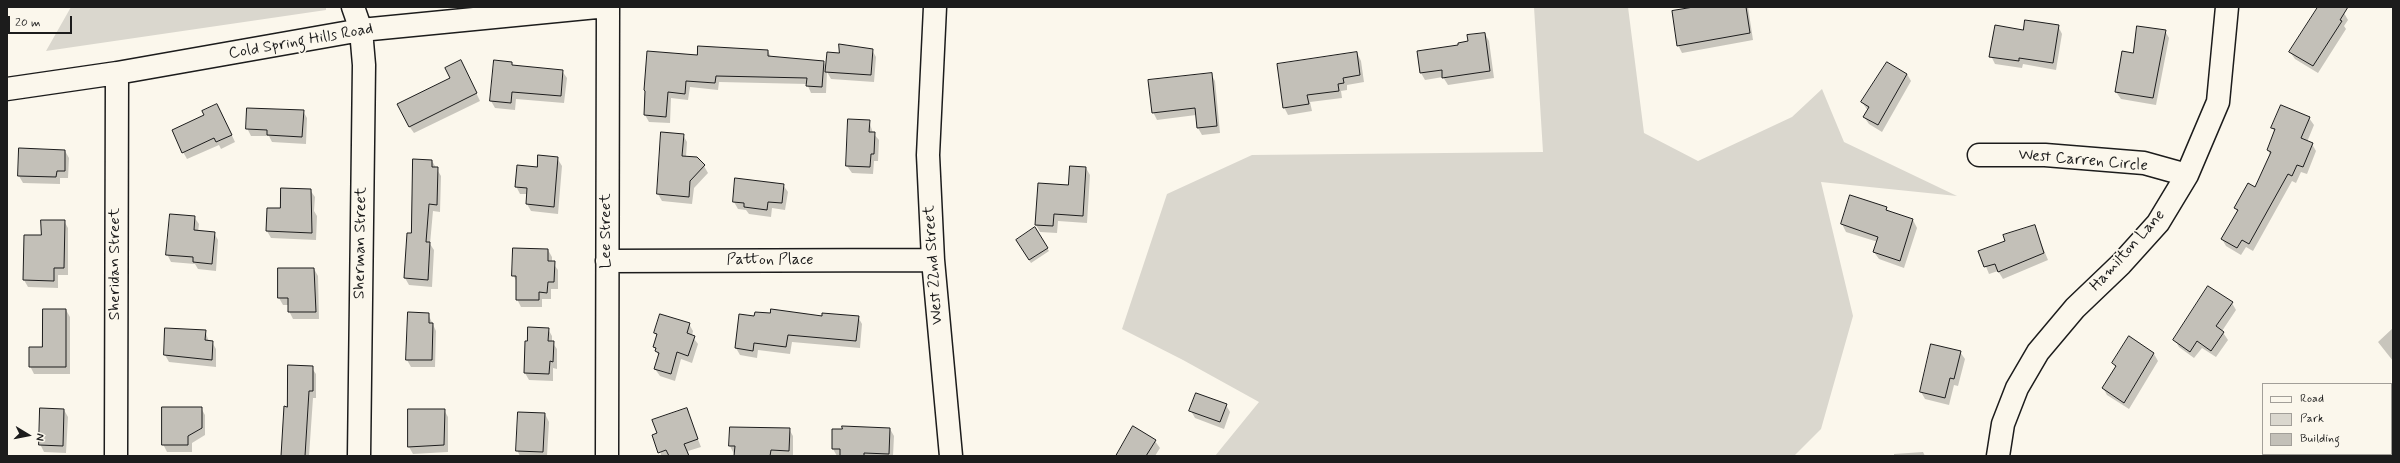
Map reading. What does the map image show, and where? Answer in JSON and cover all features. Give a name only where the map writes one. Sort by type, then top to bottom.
[{"type":"street","name":"Sherman Street","points":[[353,7],[361,30],[364,65],[358,456]]},
{"type":"street","name":"Cold Spring Hills Road","points":[[7,89],[117,73],[361,30],[596,7]]},
{"type":"street","name":"Lee Street","points":[[607,456],[608,7]]},
{"type":"street","name":"West 22nd Street","points":[[935,7],[928,155],[933,260],[951,456]]},
{"type":"street","name":"Hamilton Lane","points":[[1998,456],[2003,424],[2014,395],[2038,352],[2075,308],[2121,264],[2158,223],[2187,175],[2218,102],[2227,7]]},
{"type":"street","name":"Sheridan Street","points":[[116,456],[117,73]]},
{"type":"street","name":"West Carren Circle","points":[[1979,155],[2045,155],[2144,163],[2187,175]]},
{"type":"street","name":"Patton Place","points":[[607,261],[933,260]]},
{"type":"green space","points":[[71,7],[326,7],[326,10],[46,51]]},
{"type":"green space","points":[[1534,7],[1628,7],[1644,133],[1698,161],[1792,117],[1822,89],[1844,142],[1957,196],[1821,182],[1853,316],[1821,429],[1794,456],[1215,456],[1259,402],[1183,360],[1122,329],[1167,194],[1252,155],[1543,152]]},
{"type":"building","points":[[1694,7],[1746,7],[1750,33],[1677,46],[1672,11]]},
{"type":"building","points":[[2318,7],[2348,7],[2340,20],[2342,21],[2313,66],[2289,52]]},
{"type":"building","points":[[2025,20],[2059,25],[2053,63],[2019,58],[2019,61],[1989,57],[1995,25],[2023,30]]},
{"type":"building","points":[[2137,26],[2166,30],[2153,98],[2115,92],[2122,51],[2133,53]]},
{"type":"building","points":[[1485,33],[1490,71],[1442,78],[1442,70],[1420,73],[1417,51],[1458,45],[1458,43],[1468,41],[1467,35]]},
{"type":"building","points":[[839,44],[873,49],[871,75],[825,72],[827,52],[839,53]]},
{"type":"building","points":[[698,46],[768,50],[768,56],[824,61],[822,87],[806,86],[807,78],[716,76],[715,83],[686,81],[685,94],[668,92],[666,117],[644,115],[647,51],[697,55]]},
{"type":"building","points":[[1357,52],[1360,75],[1343,78],[1344,83],[1338,84],[1339,91],[1307,95],[1309,104],[1283,108],[1277,64]]},
{"type":"building","points":[[461,60],[477,93],[409,127],[397,104],[450,78],[445,68]]},
{"type":"building","points":[[494,60],[512,62],[512,65],[563,70],[561,96],[512,92],[511,103],[490,101]]},
{"type":"building","points":[[1887,62],[1907,74],[1878,125],[1863,117],[1869,107],[1861,102]]},
{"type":"building","points":[[1212,73],[1217,126],[1197,128],[1195,108],[1152,113],[1148,80]]},
{"type":"building","points":[[217,104],[232,135],[216,142],[214,138],[182,153],[172,130],[204,115],[202,111]]},
{"type":"building","points":[[2281,105],[2310,117],[2301,138],[2313,143],[2303,167],[2297,165],[2292,176],[2288,174],[2249,244],[2242,240],[2237,248],[2221,239],[2238,210],[2234,208],[2248,183],[2255,187],[2271,152],[2267,150],[2275,129],[2271,128]]},
{"type":"building","points":[[247,108],[304,110],[302,137],[267,135],[267,130],[246,129]]},
{"type":"building","points":[[848,119],[870,120],[869,132],[875,132],[874,154],[871,154],[870,167],[846,166]]},
{"type":"building","points":[[661,132],[684,134],[682,156],[697,157],[705,165],[690,181],[689,197],[657,194]]},
{"type":"building","points":[[19,148],[65,150],[65,171],[57,171],[56,177],[18,176]]},
{"type":"building","points":[[538,155],[558,157],[554,207],[526,204],[527,188],[515,187],[517,165],[537,167]]},
{"type":"building","points":[[413,159],[432,160],[432,167],[438,167],[437,205],[429,204],[426,242],[430,242],[428,280],[404,278],[407,233],[411,233]]},
{"type":"building","points":[[1070,166],[1086,167],[1083,216],[1054,214],[1053,226],[1035,225],[1038,183],[1068,185]]},
{"type":"building","points":[[735,178],[784,184],[782,203],[768,202],[767,210],[744,207],[744,203],[733,202]]},
{"type":"building","points":[[281,188],[311,189],[312,233],[266,231],[267,208],[280,208]]},
{"type":"building","points":[[1850,195],[1887,207],[1886,210],[1913,219],[1900,261],[1873,252],[1878,237],[1841,224]]},
{"type":"building","points":[[170,214],[195,216],[194,230],[215,232],[212,264],[193,262],[193,257],[166,255]]},
{"type":"building","points":[[41,220],[65,220],[64,268],[54,268],[54,281],[23,280],[24,235],[41,235]]},
{"type":"building","points":[[2035,225],[2044,253],[1998,272],[1995,264],[1984,267],[1978,251],[2005,241],[2003,235]]},
{"type":"building","points":[[1035,227],[1048,248],[1029,260],[1016,240]]},
{"type":"building","points":[[513,248],[548,249],[548,261],[555,261],[554,282],[548,282],[547,293],[539,292],[539,300],[516,300],[516,276],[512,276]]},
{"type":"building","points":[[278,268],[314,268],[316,312],[288,312],[288,298],[278,298]]},
{"type":"building","points":[[2208,286],[2233,302],[2216,326],[2224,332],[2211,351],[2197,341],[2190,352],[2173,340]]},
{"type":"building","points":[[43,309],[66,309],[66,367],[29,367],[29,347],[42,347]]},
{"type":"building","points":[[771,309],[822,316],[822,313],[859,316],[856,341],[788,335],[786,347],[754,343],[753,351],[735,348],[739,314],[754,316],[755,312],[770,313]]},
{"type":"building","points":[[408,312],[429,313],[429,323],[433,323],[432,360],[406,360]]},
{"type":"building","points":[[660,314],[690,323],[687,333],[695,336],[688,356],[677,352],[671,374],[654,369],[659,353],[655,351],[656,348],[653,347],[657,334],[654,333]]},
{"type":"building","points":[[528,327],[549,328],[548,341],[554,341],[553,362],[550,361],[549,374],[524,373],[525,341],[527,341]]},
{"type":"building","points":[[165,328],[206,330],[205,340],[213,341],[212,360],[164,355]]},
{"type":"building","points":[[2129,336],[2154,353],[2124,403],[2102,388],[2116,366],[2112,363]]},
{"type":"building","points":[[1931,344],[1961,351],[1954,379],[1950,378],[1945,398],[1920,392]]},
{"type":"building","points":[[288,365],[313,366],[313,391],[309,391],[305,456],[281,456],[284,406],[287,407]]},
{"type":"building","points":[[1196,393],[1227,404],[1220,422],[1189,411]]},
{"type":"building","points":[[162,407],[202,407],[202,428],[188,436],[188,445],[162,445]]},
{"type":"building","points":[[40,408],[64,409],[63,446],[39,445]]},
{"type":"building","points":[[687,408],[698,439],[684,444],[689,456],[669,456],[666,450],[658,453],[652,435],[657,433],[652,420]]},
{"type":"building","points":[[408,409],[445,409],[444,445],[408,447]]},
{"type":"building","points":[[518,412],[545,413],[543,452],[516,451]]},
{"type":"building","points":[[842,426],[890,428],[889,454],[864,453],[864,456],[840,456],[840,449],[832,449],[832,429],[842,429]]},
{"type":"building","points":[[1133,426],[1156,440],[1146,456],[1116,456]]},
{"type":"building","points":[[730,427],[790,428],[789,451],[771,450],[770,456],[734,456],[735,446],[729,446]]}]
